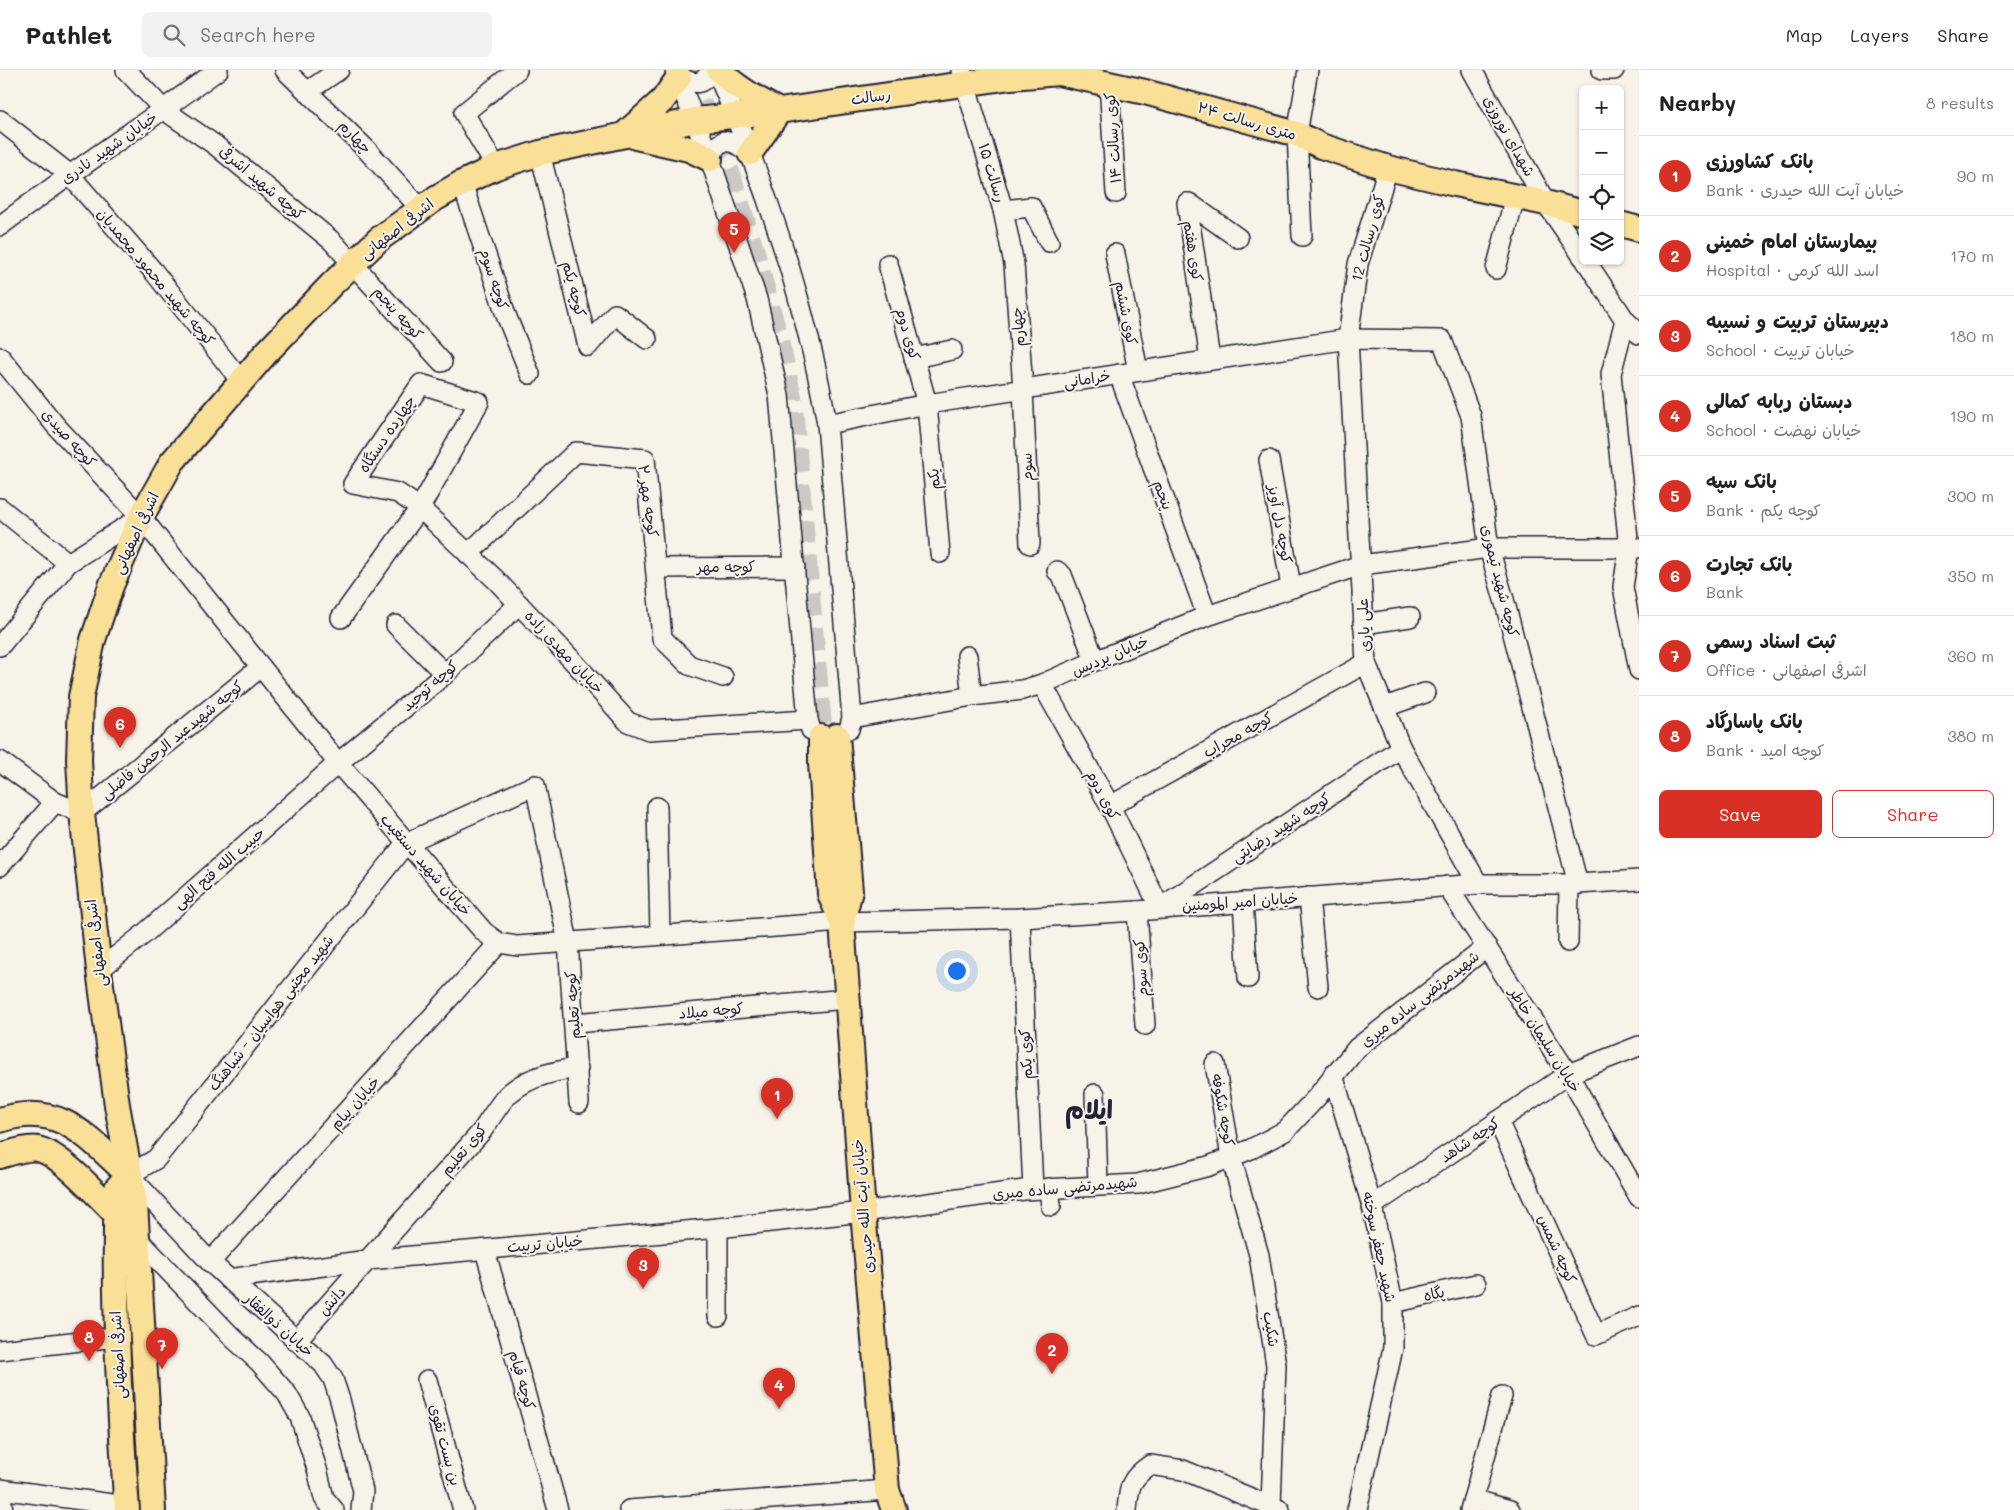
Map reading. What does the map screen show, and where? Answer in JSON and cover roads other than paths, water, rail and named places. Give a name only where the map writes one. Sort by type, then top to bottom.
[{"type":"main road","points":[[718,70],[730,82],[779,111],[750,153]]},
{"type":"main road","name":"۲۴ متری رسالت","points":[[962,77],[1059,72],[1109,83],[1297,134],[1321,146],[1388,168],[1579,212]]},
{"type":"main road","points":[[624,135],[663,100],[677,73]]},
{"type":"main road","name":"رسالت","points":[[696,120],[779,111],[962,77]]},
{"type":"main road","name":"اشرفی اصفهانی","points":[[153,1510],[135,1203],[117,1105],[99,970],[82,813],[79,760],[81,697],[93,640],[108,595],[141,517],[172,462],[279,340],[379,239],[462,183],[496,167],[540,153],[696,120]]},
{"type":"main road","points":[[624,135],[689,149],[710,159]]},
{"type":"main road","points":[[1624,225],[1639,229]]},
{"type":"main road","name":"خیابان آیت الله حیدری","points":[[822,731],[830,764],[850,891],[842,922],[887,1503]]},
{"type":"main road","points":[[0,1120],[25,1114],[43,1114],[64,1121],[78,1129],[129,1175]]},
{"type":"main road","points":[[0,1156],[36,1149],[48,1152],[116,1214]]},
{"type":"main road","name":"اشرفی اصفهانی","points":[[127,1508],[116,1337],[116,1214],[117,1188],[129,1175]]},
{"type":"street","name":"کوچه شهید اشرفی","points":[[126,70],[164,110],[223,151],[332,241],[354,263]]},
{"type":"street","name":"خیابان شهید نادری","points":[[0,226],[69,174],[164,110],[218,70]]},
{"type":"street","name":"چهارم","points":[[285,70],[371,154],[421,209]]},
{"type":"street","points":[[308,91],[339,70]]},
{"type":"street","points":[[496,167],[464,113],[517,70]]},
{"type":"street","points":[[677,73],[692,83],[698,83],[706,78],[711,70]]},
{"type":"street","points":[[718,70],[750,153],[804,312],[827,424],[852,718],[830,764]]},
{"type":"street","points":[[1302,236],[1297,134],[1308,70]]},
{"type":"street","name":"شهدای نوروزی","points":[[1472,70],[1546,203],[1579,251]]},
{"type":"street","points":[[1602,70],[1614,70]]},
{"type":"street","points":[[677,73],[710,159],[757,298],[779,395],[795,566],[822,731],[830,764]]},
{"type":"street","name":"رسالت ۱۵","points":[[962,77],[1003,210],[1014,264]]},
{"type":"street","name":"کوی رسالت ۱۴","points":[[1109,83],[1116,193]]},
{"type":"street","name":"کوچه شهید محمود محمدیان","points":[[0,120],[69,174],[154,272],[241,382]]},
{"type":"street","points":[[710,159],[716,146],[724,141],[735,143],[750,153]]},
{"type":"street","name":"کوچه یکم","points":[[540,153],[588,346],[615,314],[647,339]]},
{"type":"street","name":"کوی رسالت 12","points":[[1348,339],[1358,264],[1388,168]]},
{"type":"street","name":"کوچه سوم","points":[[462,183],[506,315],[530,374]]},
{"type":"street","points":[[1496,269],[1514,197]]},
{"type":"street","name":"کوی هفتم","points":[[1210,360],[1187,203],[1238,238]]},
{"type":"street","points":[[1003,210],[1031,207],[1049,242]]},
{"type":"street","name":"کوی ششم","points":[[1115,254],[1138,371]]},
{"type":"street","name":"کوچه پنجم","points":[[354,263],[442,362]]},
{"type":"street","name":"کوی دوم","points":[[888,264],[927,404]]},
{"type":"street","name":"چهارم","points":[[1014,264],[1023,389]]},
{"type":"street","points":[[1589,265],[1625,320],[1639,334]]},
{"type":"street","points":[[1625,320],[1611,374],[1634,548],[1623,587],[1639,670]]},
{"type":"street","name":"خرامانی","points":[[827,424],[927,404],[1348,339]]},
{"type":"street","name":"کوچه شهید تیموری","points":[[1348,339],[1442,340],[1471,416],[1489,548],[1505,603],[1573,884],[1568,942]]},
{"type":"street","name":"علی یاری","points":[[1348,339],[1366,663],[1401,748],[1478,884]]},
{"type":"street","points":[[914,358],[952,350]]},
{"type":"street","name":"کوچه صیدی","points":[[0,357],[56,426],[141,517]]},
{"type":"street","name":"پنجم","points":[[1119,374],[1207,616]]},
{"type":"street","name":"چهارده دستگاه","points":[[353,484],[421,384],[479,402],[420,508]]},
{"type":"street","name":"سوم","points":[[1023,389],[1030,544]]},
{"type":"street","name":"یکم","points":[[927,404],[940,553]]},
{"type":"street","name":"کوچه مهر ۲","points":[[468,554],[576,452],[645,459],[662,638],[690,665],[723,677]]},
{"type":"street","name":"کوچه دل آویز","points":[[1269,460],[1291,588]]},
{"type":"street","name":"خیابان مهدی زاده","points":[[353,484],[398,493],[420,508],[519,604],[628,722],[649,730],[822,731]]},
{"type":"street","points":[[0,508],[68,563]]},
{"type":"street","points":[[341,618],[420,508]]},
{"type":"street","points":[[0,646],[68,563],[141,517]]},
{"type":"street","name":"خیابان شهید دستغیب","points":[[141,517],[338,763],[484,932],[500,943]]},
{"type":"street","name":"خیابان پردیس","points":[[852,718],[972,696],[1022,690],[1042,684],[1207,616],[1361,565],[1489,548],[1634,548]]},
{"type":"street","name":"کوچه مهر","points":[[656,568],[795,566]]},
{"type":"street","points":[[1056,571],[1062,575],[1095,661]]},
{"type":"street","name":"کوچه توحید","points":[[338,763],[445,674],[519,604]]},
{"type":"street","points":[[1363,624],[1410,617]]},
{"type":"street","points":[[396,625],[445,674]]},
{"type":"street","points":[[967,656],[972,696]]},
{"type":"street","name":"کوچه محراب","points":[[1110,806],[1366,663]]},
{"type":"street","name":"کوچه شهیدعبد الرحمن فاضلی","points":[[82,813],[262,667]]},
{"type":"street","name":"کوی دوم","points":[[1042,684],[1110,806],[1160,908]]},
{"type":"street","points":[[1385,707],[1425,693]]},
{"type":"street","name":"کوچه شهید رضایتی","points":[[1160,908],[1401,748]]},
{"type":"street","points":[[0,760],[55,802],[82,813]]},
{"type":"street","name":"حبیب الله فتح الهی","points":[[99,970],[144,934],[338,763]]},
{"type":"street","name":"کوچه تعلیم","points":[[406,843],[535,785],[568,942],[579,1103]]},
{"type":"street","points":[[0,866],[55,802]]},
{"type":"street","points":[[656,807],[660,934]]},
{"type":"street","name":"شهید مجتبی هواسیان - شباهنگ","points":[[129,1175],[156,1159],[406,843]]},
{"type":"street","name":"خیابان امیر المومنین","points":[[842,922],[1020,918],[1137,911],[1478,884],[1573,884],[1639,880]]},
{"type":"street","name":"خیابان سلیمان خاطر","points":[[1448,886],[1568,1074],[1639,1197]]},
{"type":"street","points":[[1309,897],[1318,987]]},
{"type":"street","points":[[1243,902],[1248,978]]},
{"type":"street","name":"کوی سوم","points":[[1137,911],[1145,1025]]},
{"type":"street","name":"کوی یکم","points":[[1020,918],[1044,1194]]},
{"type":"street","points":[[500,943],[517,946],[842,922]]},
{"type":"street","name":"خیابان پیام","points":[[210,1262],[500,943]]},
{"type":"street","name":"شهیدمرتضی ساده میری","points":[[863,1212],[1044,1194],[1098,1185],[1138,1184],[1209,1166],[1232,1157],[1285,1131],[1316,1098],[1357,1048],[1487,947]]},
{"type":"street","name":"کوچه میلاد","points":[[574,1023],[847,999]]},
{"type":"street","name":"کوچه شاهد","points":[[1372,1206],[1568,1074],[1639,1046]]},
{"type":"street","name":"کوچه شکوفه","points":[[1215,1064],[1232,1157]]},
{"type":"street","name":"کوی تعلیم","points":[[368,1260],[482,1131],[505,1098],[527,1081],[561,1070],[578,1068]]},
{"type":"street","name":"شهید جعفر سوخته","points":[[1333,1075],[1372,1206],[1393,1303],[1393,1348],[1357,1510]]},
{"type":"street","points":[[1095,1094],[1098,1185]]},
{"type":"street","name":"کوچه شمس","points":[[1498,1121],[1596,1335],[1639,1316]]},
{"type":"street","name":"شکیب","points":[[1232,1157],[1259,1255],[1276,1365],[1275,1508]]},
{"type":"street","name":"خیابان ذوالفقار","points":[[129,1175],[210,1262],[296,1342],[323,1364],[333,1379],[340,1400],[363,1491],[361,1510]]},
{"type":"street","name":"خیابان تربیت","points":[[228,1279],[368,1260],[718,1228],[863,1212]]},
{"type":"street","points":[[116,1214],[260,1363],[286,1394],[300,1417],[317,1469],[324,1498],[334,1510]]},
{"type":"street","points":[[718,1228],[718,1316]]},
{"type":"street","name":"کوچه قیام","points":[[485,1250],[558,1510]]},
{"type":"street","name":"دانش","points":[[296,1342],[368,1260]]},
{"type":"street","name":"پگاه","points":[[1393,1303],[1476,1284]]},
{"type":"street","points":[[0,1350],[116,1337]]},
{"type":"street","name":"بن بست تقوی","points":[[427,1380],[463,1510]]},
{"type":"street","points":[[1502,1396],[1472,1505],[1510,1510]]},
{"type":"street","points":[[1127,1510],[1128,1493],[1136,1475],[1150,1465],[1183,1470],[1275,1508]]},
{"type":"street","points":[[2,1510],[0,1490],[127,1508]]},
{"type":"street","points":[[629,1510],[887,1503]]},
{"type":"tunnel","points":[[685,70],[724,160],[753,252],[790,397],[821,737]]},
{"type":"place","name":"بانک سپه","points":[[734,253]]},
{"type":"place","name":"بانک تجارت","points":[[120,748]]},
{"type":"place","name":"بانک کشاورزی","points":[[777,1119]]},
{"type":"place","name":"دبیرستان تربیت و نسیبه","points":[[643,1289]]},
{"type":"place","name":"بانک پاسارگاد","points":[[89,1361]]},
{"type":"place","name":"ثبت اسناد رسمی","points":[[162,1369]]},
{"type":"place","name":"بیمارستان امام خمینی","points":[[1052,1374]]},
{"type":"place","name":"دبستان ربابه کمالی","points":[[779,1409]]},
{"type":"district","name":"ایلام","points":[[1089,1110]]}]
